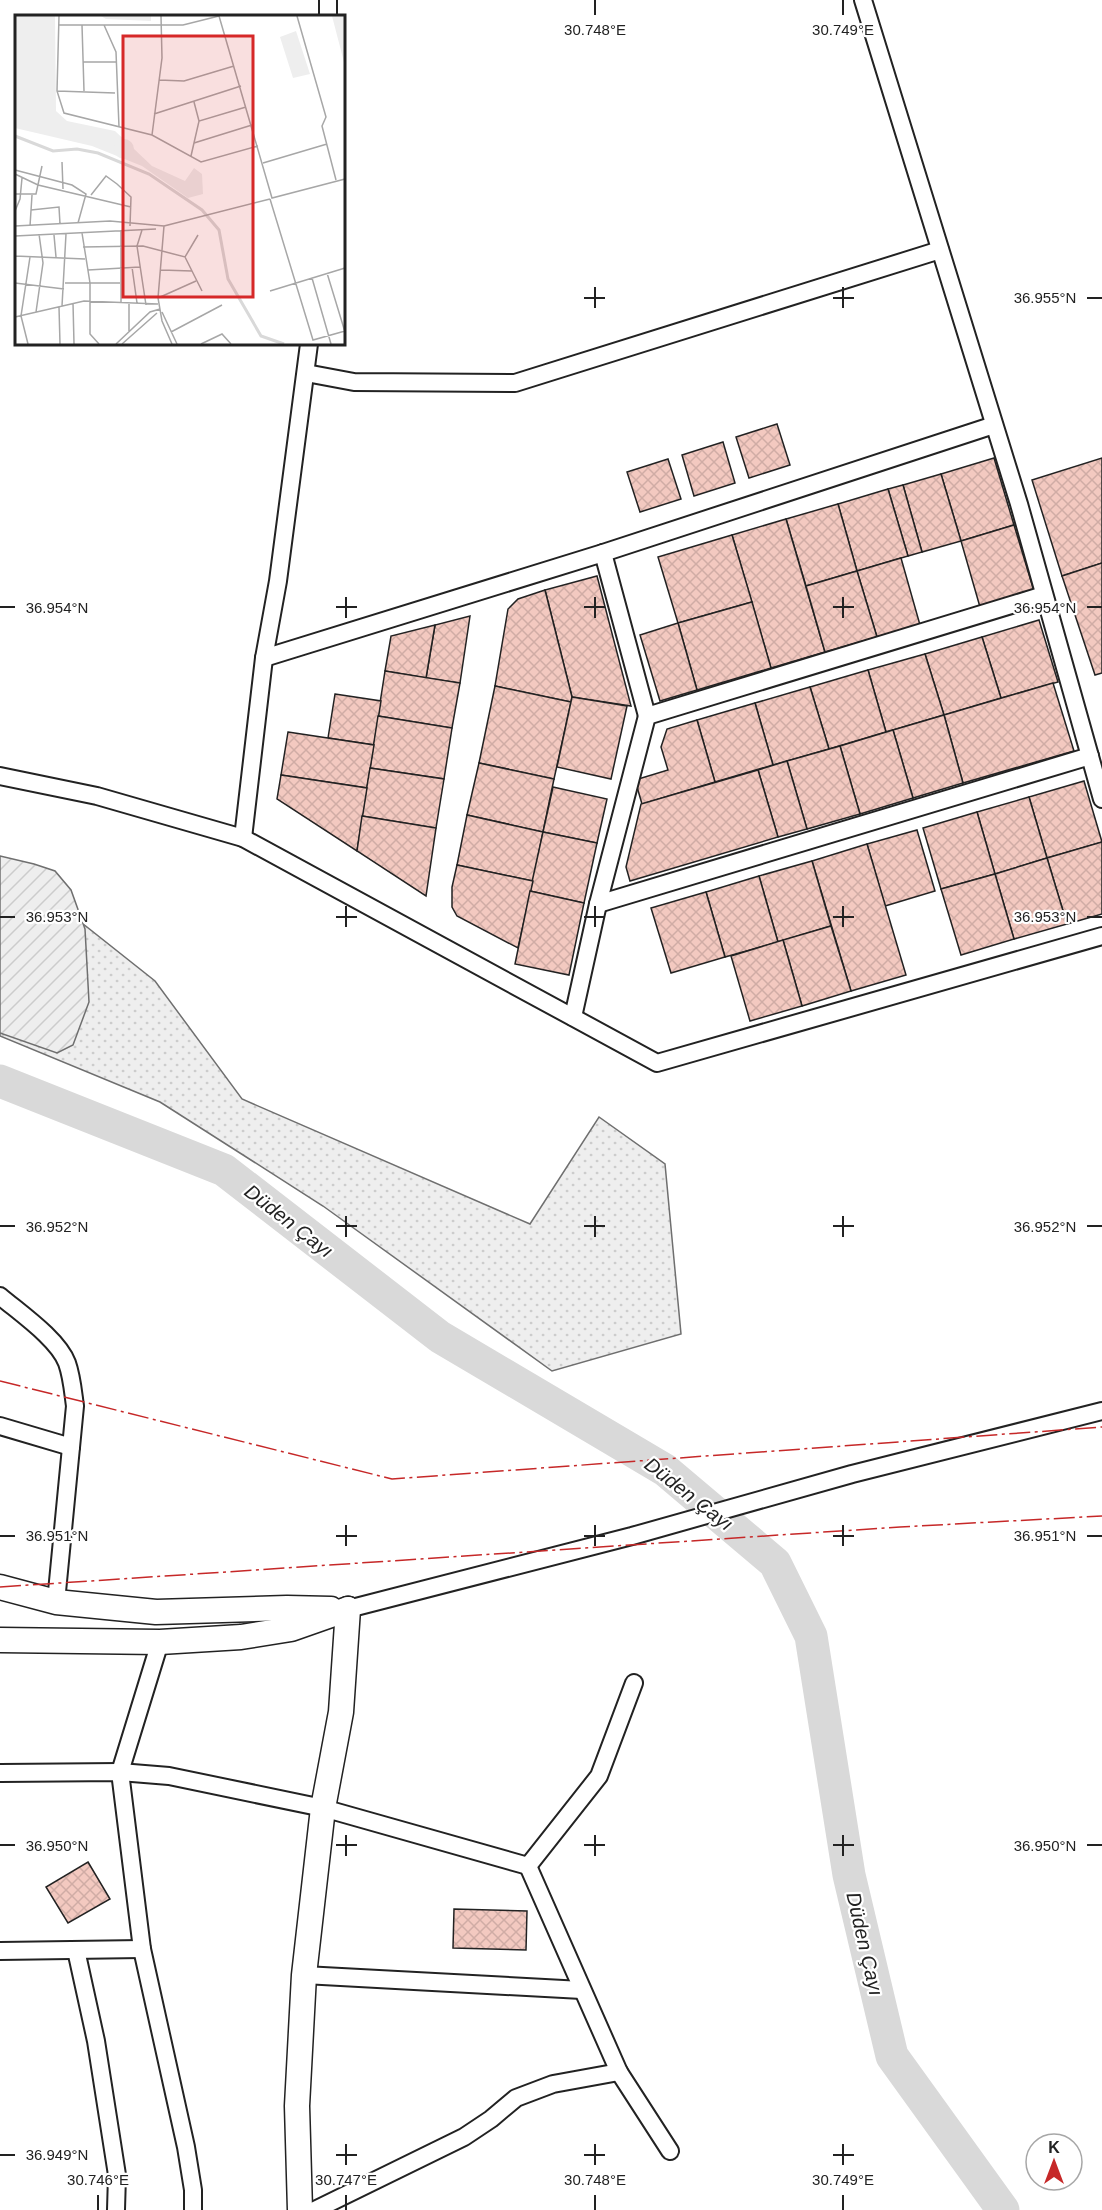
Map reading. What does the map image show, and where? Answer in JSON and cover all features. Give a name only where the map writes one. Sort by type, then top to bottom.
[{"type":"main road","points":[[0,1587],[56,1602],[156,1612],[287,1608],[348,1609]]},
{"type":"main road","points":[[0,1640],[160,1642],[241,1637],[291,1629],[348,1609]]},
{"type":"main road","points":[[300,2210],[297,2106],[304,1975],[323,1808],[340,1712],[348,1609]]},
{"type":"street","points":[[863,0],[994,425],[1102,799]]},
{"type":"street","points":[[306,373],[354,382],[515,383],[940,250]]},
{"type":"street","points":[[243,838],[264,658],[278,581],[309,345]]},
{"type":"street","points":[[264,658],[603,553],[994,425]]},
{"type":"street","points":[[573,1017],[598,904],[646,716],[603,553]]},
{"type":"street","points":[[646,716],[1044,595]]},
{"type":"street","points":[[598,904],[1090,756]]},
{"type":"street","points":[[0,776],[97,796],[243,838],[657,1063],[1102,936]]},
{"type":"street","points":[[0,1296],[56,1345],[67,1362],[75,1406],[56,1602]]},
{"type":"street","points":[[348,1609],[632,1536],[780,1493],[1102,1411]]},
{"type":"street","points":[[0,1426],[71,1447]]},
{"type":"street","points":[[160,1642],[120,1772],[142,1949],[186,2147],[193,2190],[193,2210]]},
{"type":"street","points":[[528,1866],[599,1776],[634,1683]]},
{"type":"street","points":[[0,1773],[120,1772],[169,1776],[323,1808],[528,1866]]},
{"type":"street","points":[[528,1866],[619,2072],[670,2151]]},
{"type":"street","points":[[0,1951],[142,1949]]},
{"type":"street","points":[[76,1950],[96,2041],[117,2175],[116,2210]]},
{"type":"street","points":[[304,1975],[582,1990]]},
{"type":"street","points":[[315,2210],[464,2137],[491,2119],[516,2098],[553,2084],[619,2072]]},
{"type":"shaded area","points":[[0,856],[55,871],[71,890],[85,929],[89,1002],[73,1045],[57,1053],[0,1033]]},
{"type":"shaded area","points":[[0,858],[155,981],[242,1099],[530,1224],[599,1117],[665,1164],[681,1334],[552,1371],[323,1206],[160,1102],[0,1036]]},
{"type":"building","points":[[777,424],[790,465],[749,478],[736,437]]},
{"type":"building","points":[[723,442],[735,483],[694,496],[682,455]]},
{"type":"building","points":[[994,458],[1014,525],[961,541],[941,474]]},
{"type":"building","points":[[1102,458],[1102,563],[1062,576],[1032,480]]},
{"type":"building","points":[[668,459],[681,499],[640,512],[627,472]]},
{"type":"building","points":[[941,474],[961,541],[922,552],[903,485]]},
{"type":"building","points":[[903,485],[922,552],[908,556],[888,489]]},
{"type":"building","points":[[888,489],[908,556],[857,571],[838,504]]},
{"type":"building","points":[[838,504],[857,571],[806,586],[786,519]]},
{"type":"building","points":[[786,519],[825,652],[771,668],[732,535]]},
{"type":"building","points":[[1014,525],[1034,591],[980,607],[961,541]]},
{"type":"building","points":[[732,535],[752,602],[678,623],[658,557]]},
{"type":"building","points":[[901,558],[920,625],[877,637],[857,571]]},
{"type":"building","points":[[1102,563],[1102,673],[1095,675],[1062,576]]},
{"type":"building","points":[[857,571],[877,637],[825,652],[806,586]]},
{"type":"building","points":[[597,576],[631,706],[572,697],[545,590]]},
{"type":"building","points":[[545,590],[572,697],[571,702],[495,686],[508,609],[518,599]]},
{"type":"building","points":[[752,602],[771,668],[697,690],[678,623]]},
{"type":"building","points":[[470,616],[460,683],[426,678],[435,625]]},
{"type":"building","points":[[1039,620],[1058,682],[1001,698],[982,637]]},
{"type":"building","points":[[678,623],[697,690],[660,701],[640,635]]},
{"type":"building","points":[[435,625],[426,678],[385,671],[391,636]]},
{"type":"building","points":[[982,637],[1001,698],[944,715],[925,654]]},
{"type":"building","points":[[925,654],[944,715],[886,732],[868,670]]},
{"type":"building","points":[[868,670],[886,732],[829,749],[810,687]]},
{"type":"building","points":[[385,671],[460,683],[452,728],[378,716]]},
{"type":"building","points":[[1053,683],[1074,751],[963,783],[944,715]]},
{"type":"building","points":[[495,686],[571,702],[554,779],[479,763]]},
{"type":"building","points":[[810,687],[829,749],[773,765],[755,703]]},
{"type":"building","points":[[335,694],[381,701],[374,745],[328,738]]},
{"type":"building","points":[[572,697],[627,706],[611,779],[557,767]]},
{"type":"building","points":[[755,703],[773,765],[715,782],[697,720]]},
{"type":"building","points":[[944,715],[963,783],[913,798],[893,730]]},
{"type":"building","points":[[378,716],[452,728],[444,779],[370,768]]},
{"type":"building","points":[[697,720],[715,782],[642,804],[635,780],[668,770],[661,747],[667,729]]},
{"type":"building","points":[[893,730],[913,798],[860,814],[840,746]]},
{"type":"building","points":[[288,732],[374,745],[367,788],[281,775]]},
{"type":"building","points":[[840,746],[860,814],[807,829],[787,761]]},
{"type":"building","points":[[787,761],[807,829],[778,837],[758,770]]},
{"type":"building","points":[[479,763],[554,779],[543,832],[467,815]]},
{"type":"building","points":[[370,768],[444,779],[436,828],[362,816]]},
{"type":"building","points":[[758,770],[778,837],[630,881],[626,867],[641,804]]},
{"type":"building","points":[[281,775],[367,788],[357,851],[277,799]]},
{"type":"building","points":[[1084,781],[1102,842],[1047,858],[1029,797]]},
{"type":"building","points":[[553,787],[607,799],[597,843],[543,832]]},
{"type":"building","points":[[1029,797],[1047,858],[995,874],[977,812]]},
{"type":"building","points":[[977,812],[995,874],[941,889],[923,828]]},
{"type":"building","points":[[467,815],[543,832],[533,881],[457,865]]},
{"type":"building","points":[[362,816],[436,828],[426,896],[357,851]]},
{"type":"building","points":[[917,830],[935,891],[885,906],[867,844]]},
{"type":"building","points":[[543,832],[597,843],[584,903],[530,891]]},
{"type":"building","points":[[1102,842],[1102,914],[1067,924],[1047,858]]},
{"type":"building","points":[[867,844],[906,975],[851,991],[812,861]]},
{"type":"building","points":[[1047,858],[1067,924],[1014,939],[995,874]]},
{"type":"building","points":[[812,861],[831,926],[778,942],[759,876]]},
{"type":"building","points":[[457,865],[533,881],[518,948],[457,916],[452,907],[452,887]]},
{"type":"building","points":[[995,874],[1014,939],[961,955],[941,889]]},
{"type":"building","points":[[759,876],[778,942],[725,957],[706,892]]},
{"type":"building","points":[[530,891],[584,903],[569,975],[515,964]]},
{"type":"building","points":[[706,892],[725,957],[671,973],[651,908]]},
{"type":"building","points":[[831,926],[851,991],[802,1006],[783,940]]},
{"type":"building","points":[[783,940],[802,1006],[750,1021],[731,956]]},
{"type":"building","points":[[88,1862],[110,1899],[68,1923],[46,1887]]},
{"type":"building","points":[[454,1909],[527,1911],[526,1950],[453,1948]]},
{"type":"waterway","name":"Düden Çayı","points":[[0,1081],[224,1170],[440,1337],[665,1470],[775,1563],[811,1636],[849,1875],[892,2056],[1003,2210]]},
{"type":"power","points":[[0,1381],[392,1479],[1102,1427]]},
{"type":"power","points":[[0,1587],[900,1527],[1102,1516]]}]
